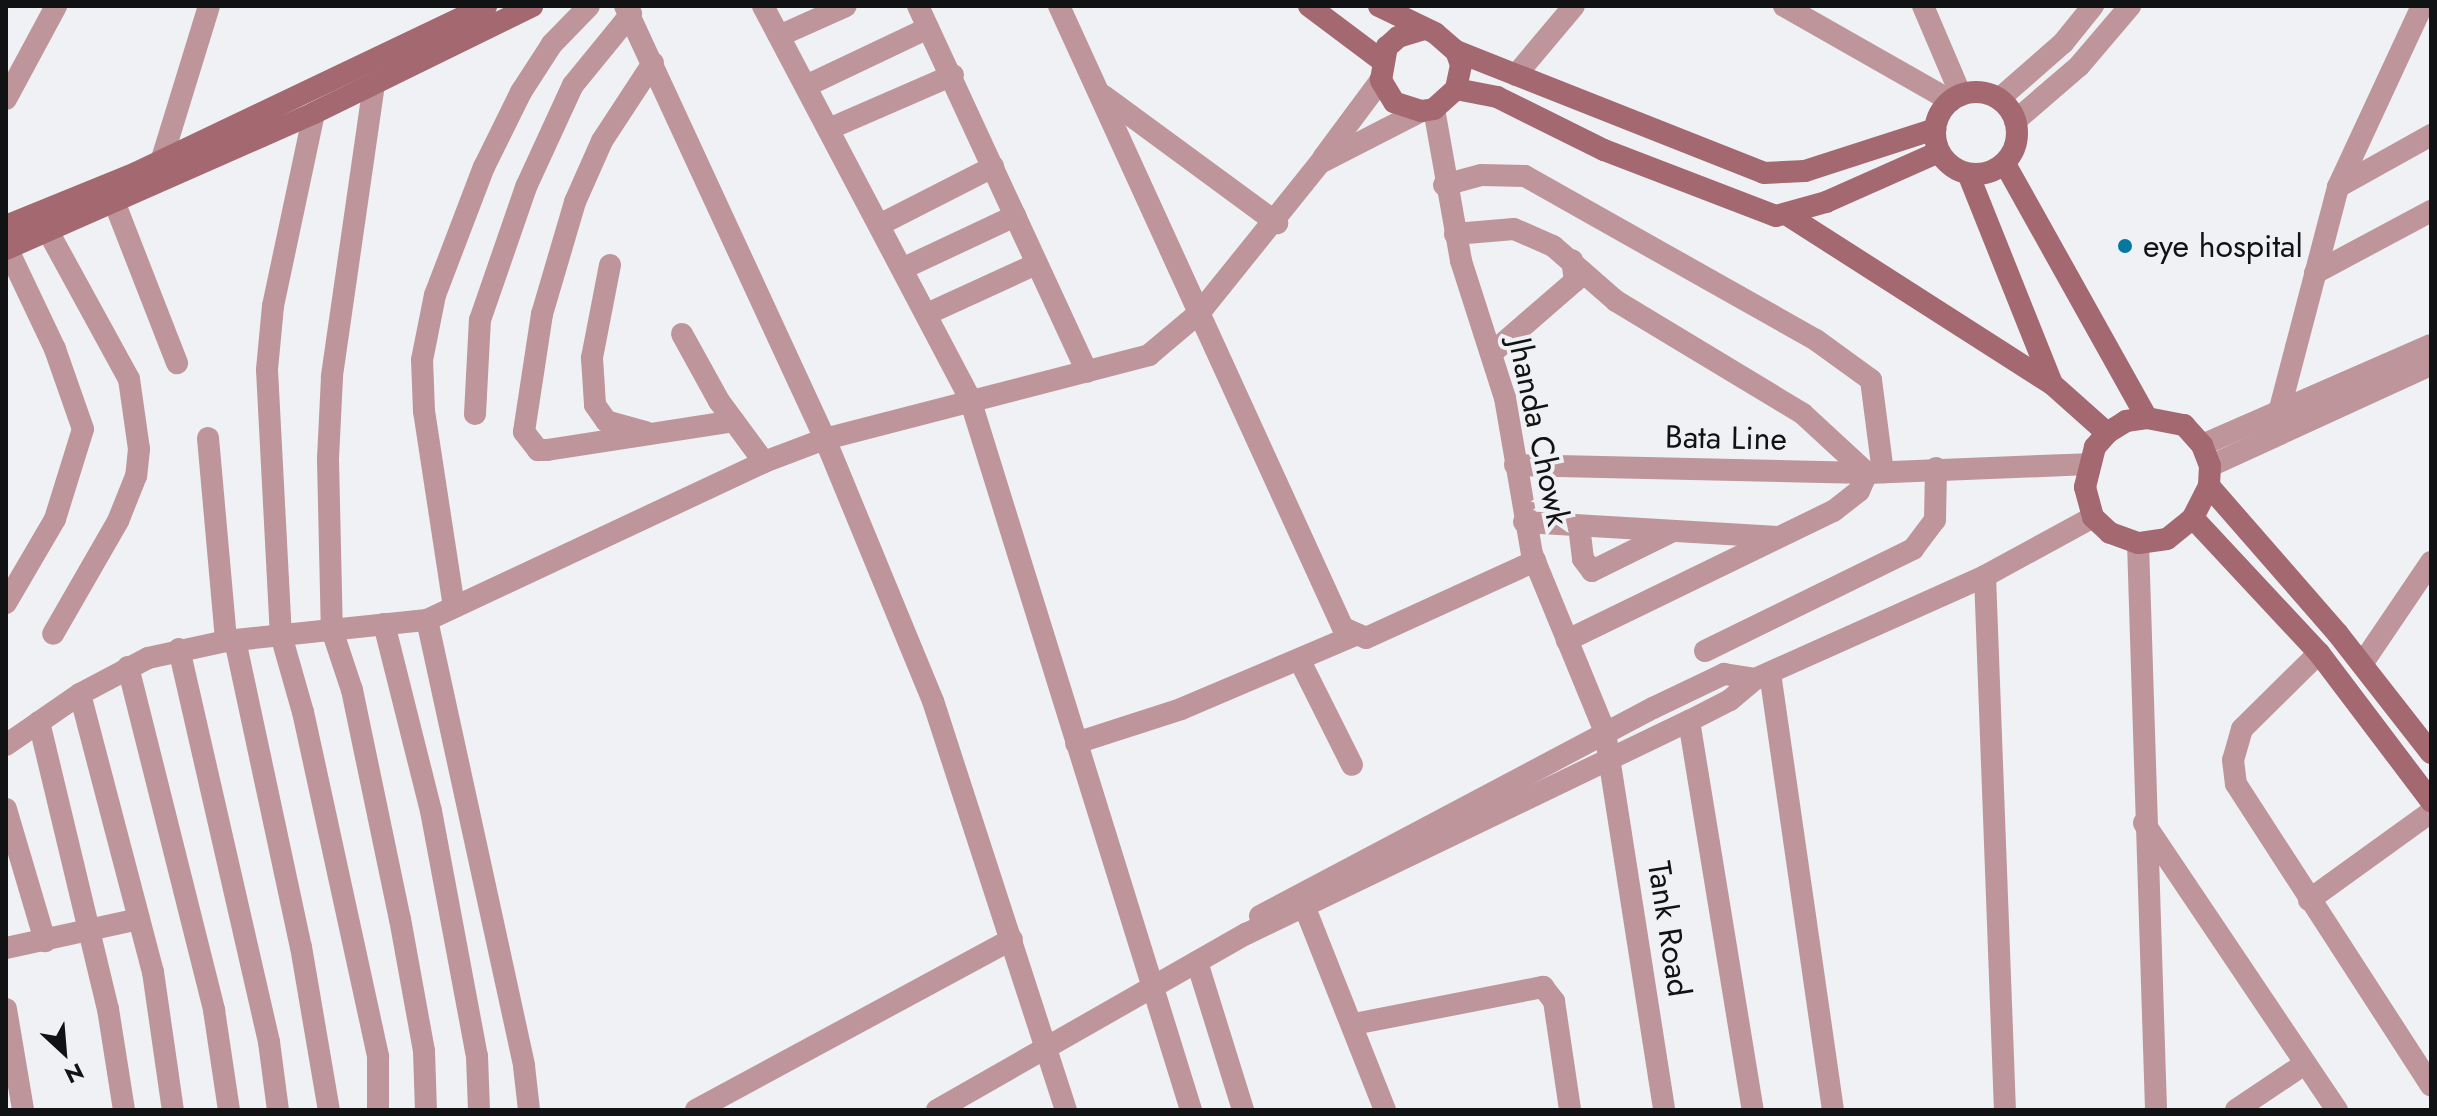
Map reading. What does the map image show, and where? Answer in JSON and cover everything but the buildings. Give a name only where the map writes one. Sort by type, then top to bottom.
[{"type":"main road","points":[[6,226],[161,162],[486,6]]},
{"type":"main road","points":[[6,248],[49,233],[314,113],[532,6]]},
{"type":"main road","points":[[1309,6],[1381,70],[1394,102],[1427,110],[1456,89],[1461,65],[1456,51],[1447,40],[1421,30],[1379,6]]},
{"type":"main road","points":[[1381,70],[1398,37],[1421,30]]},
{"type":"main road","points":[[1456,51],[1764,173],[1805,171],[1935,129],[1956,98],[1975,92],[1999,99],[2015,121],[2015,145],[2005,164],[1969,176]]},
{"type":"main road","points":[[1456,89],[1497,97],[1604,150],[1765,213],[1789,216],[2052,384],[2107,433]]},
{"type":"main road","points":[[1935,129],[1939,152],[1969,176],[2052,384]]},
{"type":"main road","points":[[1789,216],[1939,152]]},
{"type":"main road","points":[[2005,164],[2147,418]]},
{"type":"main road","points":[[2207,466],[2193,518],[2167,539],[2138,543],[2110,533],[2093,517],[2085,487],[2088,464],[2107,433],[2126,421],[2147,418],[2184,425],[2207,466],[2431,753]]},
{"type":"main road","points":[[2193,518],[2319,653],[2431,801]]},
{"type":"street","points":[[6,99],[15,62],[56,6]]},
{"type":"street","points":[[161,162],[209,6]]},
{"type":"street","points":[[454,607],[424,411],[422,360],[435,295],[484,167],[521,92],[552,44],[589,6]]},
{"type":"street","points":[[763,6],[831,128],[970,399],[1191,1110]]},
{"type":"street","points":[[779,36],[846,6]]},
{"type":"street","points":[[918,6],[953,75],[1087,372]]},
{"type":"street","points":[[1059,6],[1103,95],[1343,628],[1353,636]]},
{"type":"street","points":[[1516,75],[1574,6]]},
{"type":"street","points":[[1784,6],[1956,98]]},
{"type":"street","points":[[1923,6],[1956,98]]},
{"type":"street","points":[[1999,99],[2063,43],[2093,6]]},
{"type":"street","points":[[2015,121],[2079,66],[2130,6]]},
{"type":"street","points":[[2278,416],[2338,187],[2422,6]]},
{"type":"street","points":[[475,414],[480,320],[526,187],[573,85],[628,10],[825,439],[933,701],[1066,1110]]},
{"type":"street","points":[[806,86],[928,28]]},
{"type":"street","points":[[653,63],[602,141],[575,202],[542,314],[524,432],[538,450],[547,450],[734,421]]},
{"type":"street","points":[[6,745],[80,694],[128,667],[179,649],[427,620],[764,462],[825,439],[1149,355],[1200,312],[1277,223],[1381,70]]},
{"type":"street","points":[[831,128],[953,75]]},
{"type":"street","points":[[374,84],[332,377],[332,630],[352,690],[400,919],[424,1051],[426,1110]]},
{"type":"street","points":[[1103,95],[1277,223]]},
{"type":"street","points":[[1320,163],[1427,110]]},
{"type":"street","name":"Jhanda Chowk","points":[[1427,110],[1455,234],[1493,352],[1524,522],[1535,561],[1605,732],[1610,759]]},
{"type":"street","points":[[314,113],[273,306],[267,370],[281,635],[303,712],[378,1057],[378,1110]]},
{"type":"street","points":[[2338,187],[2431,135]]},
{"type":"street","points":[[881,224],[993,167]]},
{"type":"street","points":[[1444,185],[1482,175],[1525,176],[1827,347],[1871,380],[1875,472],[1848,502],[1567,640]]},
{"type":"street","points":[[115,204],[177,363]]},
{"type":"street","points":[[2315,273],[2431,211]]},
{"type":"street","points":[[904,268],[1015,216]]},
{"type":"street","points":[[1455,234],[1514,229],[1572,260],[1616,301],[1803,414],[1875,472]]},
{"type":"street","points":[[49,233],[129,379],[139,449],[136,476],[118,521],[53,634]]},
{"type":"street","points":[[6,248],[55,349],[83,429],[55,519],[6,603]]},
{"type":"street","points":[[1493,352],[1575,281],[1572,260]]},
{"type":"street","points":[[927,314],[1036,264]]},
{"type":"street","points":[[610,265],[593,347],[595,405],[606,421],[652,434]]},
{"type":"street","points":[[682,334],[734,421],[764,462]]},
{"type":"street","points":[[2207,466],[2278,416],[2431,345]]},
{"type":"street","points":[[2207,466],[2427,372]]},
{"type":"street","points":[[208,438],[230,641],[301,947],[329,1110]]},
{"type":"street","name":"Bata Line","points":[[1515,465],[1875,472],[2088,464]]},
{"type":"street","points":[[1705,651],[1913,549],[1935,520],[1936,468]]},
{"type":"street","points":[[937,1110],[1152,991],[1246,934],[1689,721],[1730,700],[1762,676],[1985,576],[2093,517]]},
{"type":"street","points":[[1524,522],[1779,537]]},
{"type":"street","points":[[1579,526],[1583,559],[1592,571],[1675,530]]},
{"type":"street","points":[[2138,543],[2143,822],[2156,1110]]},
{"type":"street","points":[[1076,743],[1300,661],[1353,636],[1376,635],[1535,561]]},
{"type":"street","points":[[2362,664],[2431,562]]},
{"type":"street","points":[[1985,576],[2005,1110]]},
{"type":"street","points":[[427,620],[521,1050],[529,1110]]},
{"type":"street","points":[[384,624],[431,811],[477,1056],[479,1110]]},
{"type":"street","points":[[179,649],[269,1042],[278,1110]]},
{"type":"street","points":[[2319,653],[2242,729],[2233,760],[2246,805],[2431,1086]]},
{"type":"street","points":[[1300,661],[1352,765]]},
{"type":"street","points":[[128,667],[214,1010],[229,1110]]},
{"type":"street","points":[[1246,934],[1270,908],[1605,732],[1724,674],[1762,676]]},
{"type":"street","points":[[1762,676],[1833,1110]]},
{"type":"street","points":[[80,694],[153,972],[173,1110]]},
{"type":"street","points":[[1689,721],[1753,1110]]},
{"type":"street","points":[[39,722],[89,930],[124,1110]]},
{"type":"street","name":"Tank Road","points":[[1610,759],[1664,1110]]},
{"type":"street","points":[[6,809],[45,941]]},
{"type":"street","points":[[2309,900],[2431,812]]},
{"type":"street","points":[[2143,822],[2303,1065],[2337,1110]]},
{"type":"street","points":[[1305,908],[1354,1024],[1385,1110]]},
{"type":"street","points":[[6,948],[139,919]]},
{"type":"street","points":[[696,1110],[1012,939]]},
{"type":"street","points":[[1197,962],[1243,1110]]},
{"type":"street","points":[[1354,1024],[1543,987],[1554,1001],[1570,1110]]},
{"type":"street","points":[[6,1009],[23,1110]]},
{"type":"street","points":[[2236,1110],[2303,1065]]},
{"type":"place","name":"eye hospital","points":[[2125,246]]}]
